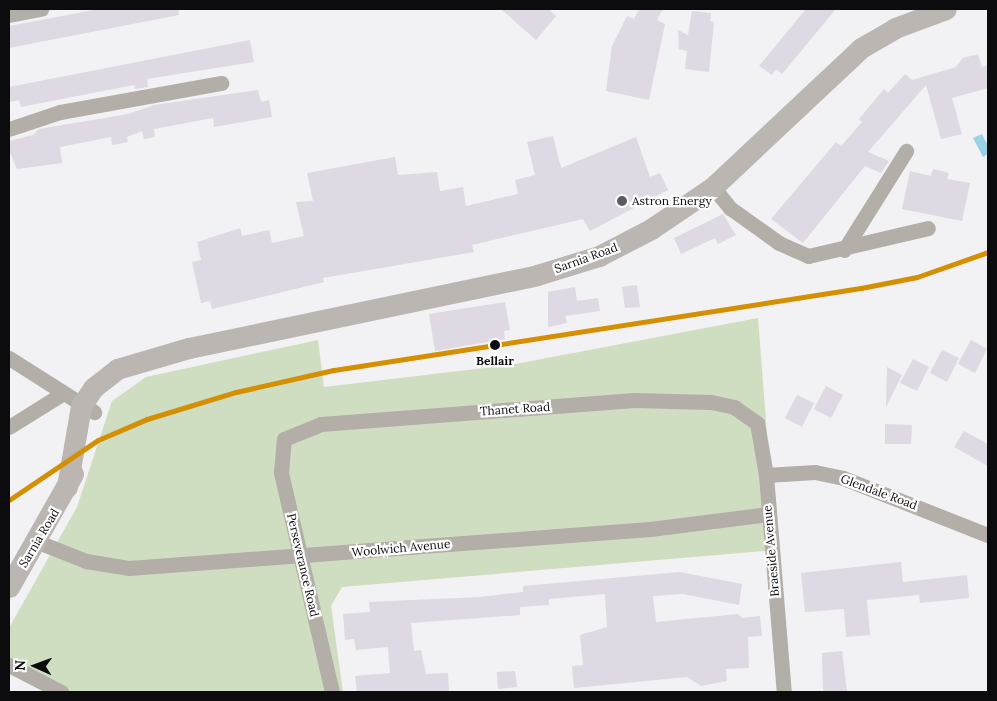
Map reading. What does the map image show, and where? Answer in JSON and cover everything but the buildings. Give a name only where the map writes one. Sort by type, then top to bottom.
[{"type":"main road","name":"Sarnia Road","points":[[9,587],[38,542],[79,464],[87,409],[109,390],[154,358],[582,262],[651,229],[713,187],[861,48],[921,13],[946,9]]},
{"type":"street","points":[[9,15],[41,9]]},
{"type":"street","points":[[9,129],[60,112],[221,83]]},
{"type":"street","points":[[844,250],[906,151]]},
{"type":"street","points":[[713,187],[730,208],[794,252],[808,256],[844,250],[928,228]]},
{"type":"street","points":[[9,358],[87,409]]},
{"type":"street","points":[[9,427],[62,394]]},
{"type":"street","name":"Thanet Road","points":[[284,439],[321,424],[634,400],[711,402],[748,414]]},
{"type":"street","name":"Braeside Avenue","points":[[748,414],[761,436],[784,692]]},
{"type":"street","name":"Perseverance Road","points":[[284,439],[282,472],[332,692]]},
{"type":"street","name":"Glendale Road","points":[[766,475],[815,472],[843,478],[988,535]]},
{"type":"street","name":"Woolwich Avenue","points":[[38,542],[86,561],[129,568],[650,529],[768,514]]},
{"type":"street","points":[[9,665],[61,692]]},
{"type":"green space","points":[[758,318],[776,550],[342,587],[331,606],[343,692],[70,692],[9,659],[9,628],[77,507],[112,401],[146,377],[318,340],[324,387],[510,365]]},
{"type":"water","points":[[982,134],[988,146],[988,154],[983,157],[973,138]]},
{"type":"transit line","points":[[9,500],[98,440],[147,419],[236,392],[334,370],[861,288],[917,277],[988,252]]},
{"type":"place","name":"Astron Energy","points":[[622,201]]},
{"type":"place","name":"Bellair","points":[[495,345]]}]
